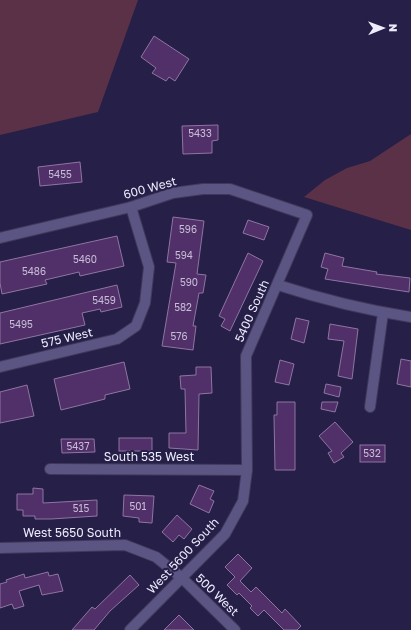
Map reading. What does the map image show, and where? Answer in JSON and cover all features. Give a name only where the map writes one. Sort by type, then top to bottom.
[{"type":"street","name":"600 West","points":[[0,238],[132,207],[173,193],[203,189],[230,189],[307,215]]},
{"type":"street","name":"575 West","points":[[0,367],[117,339],[136,326],[145,303],[149,267],[132,207]]},
{"type":"street","name":"5400 South","points":[[247,470],[246,356],[307,215]]},
{"type":"street","points":[[278,285],[322,299],[383,313],[411,317]]},
{"type":"street","points":[[370,407],[383,313]]},
{"type":"street","name":"South 535 West","points":[[50,469],[247,470]]},
{"type":"street","name":"West 5600 South","points":[[130,630],[225,534],[243,501],[247,470]]},
{"type":"street","name":"West 5650 South","points":[[0,548],[125,545],[156,557],[182,578]]},
{"type":"street","name":"500 West","points":[[182,578],[235,630]]},
{"type":"shaded area","points":[[0,0],[138,0],[98,112],[0,135]]},
{"type":"shaded area","points":[[411,134],[411,230],[304,197],[325,180],[347,168],[370,161]]},
{"type":"building","points":[[154,36],[189,59],[175,81],[169,77],[166,81],[152,73],[156,68],[141,57]]},
{"type":"building","points":[[218,125],[218,140],[212,141],[212,153],[183,154],[182,126]]},
{"type":"building","points":[[80,162],[82,182],[40,186],[38,167]]},
{"type":"building","points":[[173,217],[204,221],[197,274],[206,275],[203,293],[199,293],[193,326],[196,326],[193,350],[162,346],[176,263],[167,262]]},
{"type":"building","points":[[248,220],[269,227],[264,240],[243,233]]},
{"type":"building","points":[[117,236],[124,266],[80,276],[79,272],[45,280],[47,284],[2,294],[0,283],[0,262]]},
{"type":"building","points":[[248,253],[263,261],[230,331],[221,326],[225,319],[219,316]]},
{"type":"building","points":[[325,253],[344,258],[342,266],[377,272],[376,274],[410,278],[409,292],[325,279],[328,269],[321,267]]},
{"type":"building","points":[[117,285],[122,307],[101,312],[100,309],[82,313],[85,325],[0,344],[0,313]]},
{"type":"building","points":[[296,318],[309,321],[304,343],[291,339]]},
{"type":"building","points":[[330,324],[358,329],[352,379],[338,376],[344,341],[328,339]]},
{"type":"building","points":[[401,359],[411,361],[411,387],[397,384]]},
{"type":"building","points":[[280,360],[294,364],[289,385],[275,382]]},
{"type":"building","points":[[124,362],[130,389],[105,395],[105,399],[61,410],[54,379]]},
{"type":"building","points":[[196,367],[211,367],[212,393],[199,394],[198,450],[169,448],[169,433],[186,433],[185,389],[181,389],[180,376],[196,375]]},
{"type":"building","points":[[326,384],[341,387],[339,397],[324,393]]},
{"type":"building","points":[[27,385],[34,416],[0,423],[0,392]]},
{"type":"building","points":[[277,402],[295,402],[295,470],[275,470],[274,415],[277,415]]},
{"type":"building","points":[[322,402],[338,402],[335,412],[321,409]]},
{"type":"building","points":[[335,422],[353,442],[341,453],[344,457],[334,463],[328,453],[332,451],[319,436]]},
{"type":"building","points":[[119,438],[152,438],[152,451],[119,451]]},
{"type":"building","points":[[61,439],[94,439],[95,452],[62,453]]},
{"type":"building","points":[[360,445],[385,445],[385,462],[360,462]]},
{"type":"building","points":[[199,485],[214,491],[210,499],[214,501],[209,513],[190,504]]},
{"type":"building","points":[[33,488],[43,489],[43,503],[97,500],[97,516],[35,519],[35,516],[23,516],[23,510],[17,510],[17,494],[33,494]]},
{"type":"building","points":[[124,495],[154,496],[152,523],[139,522],[139,518],[123,516]]},
{"type":"building","points":[[177,515],[192,529],[184,539],[179,535],[173,542],[162,532]]},
{"type":"building","points":[[238,554],[252,568],[240,581],[251,592],[256,587],[282,613],[285,609],[301,626],[297,630],[284,630],[264,610],[258,616],[250,608],[252,606],[239,593],[237,595],[227,585],[235,577],[225,567]]},
{"type":"building","points":[[48,572],[49,576],[58,574],[63,591],[42,595],[39,585],[19,591],[24,606],[14,609],[12,604],[0,608],[0,584],[7,582],[6,580],[24,574],[25,578]]},
{"type":"building","points":[[130,575],[139,585],[110,611],[94,630],[72,630],[92,607],[95,609]]},
{"type":"building","points":[[179,615],[194,630],[164,630]]}]
